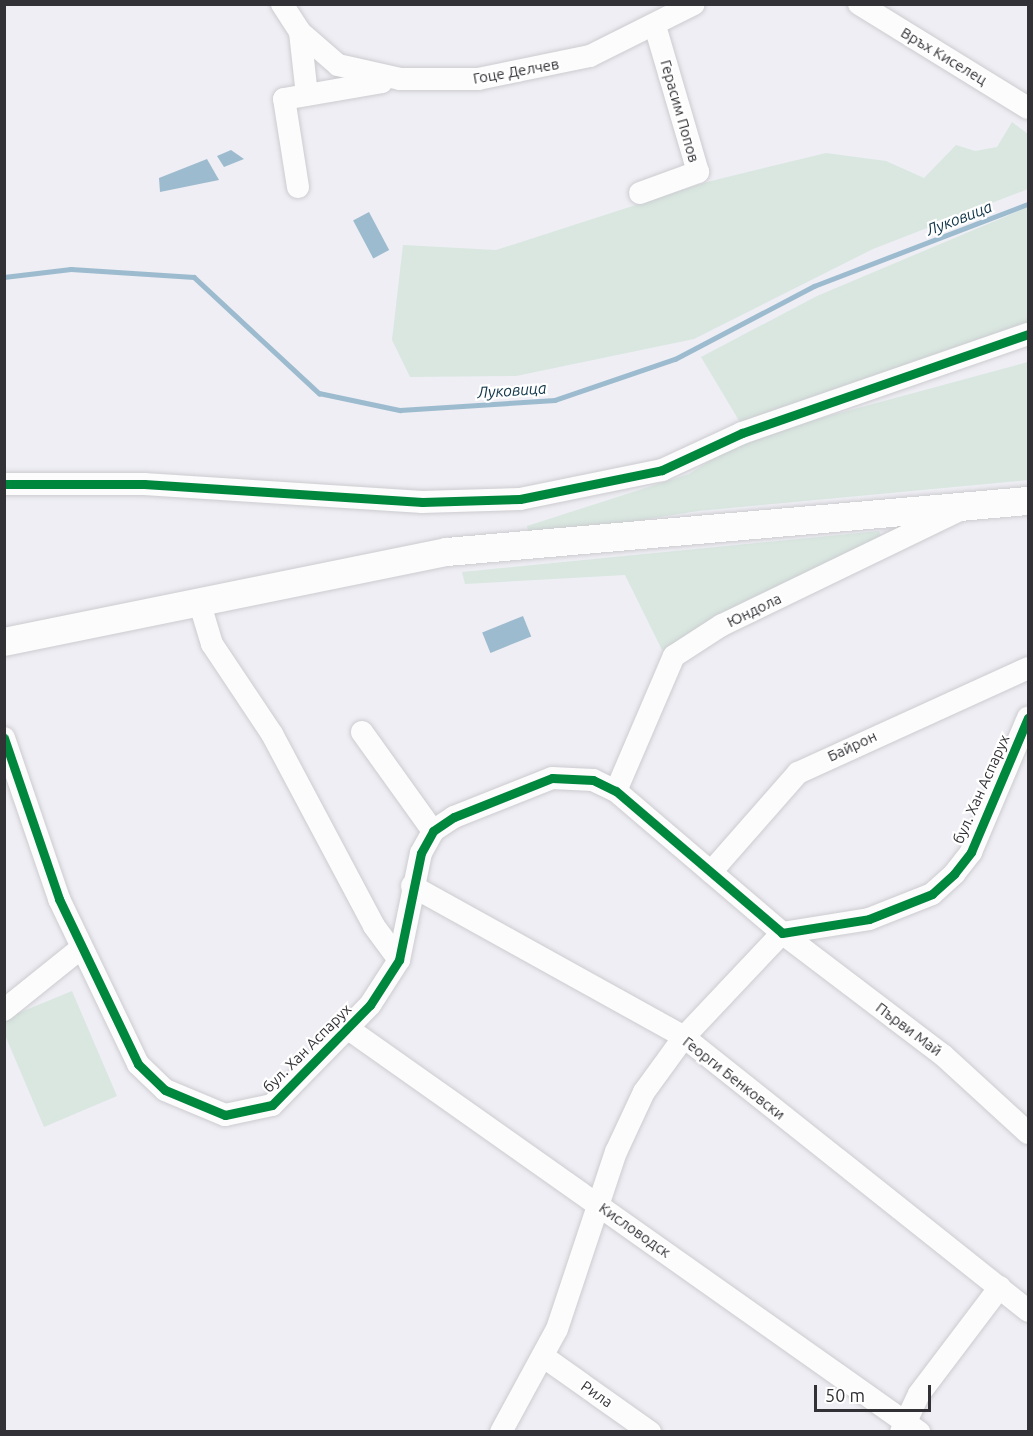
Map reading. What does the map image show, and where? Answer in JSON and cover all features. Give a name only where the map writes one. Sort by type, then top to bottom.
[{"type":"main road","name":"Юндола","points":[[4,642],[373,563],[596,538],[1029,501]]},
{"type":"street","name":"Гоце Делчев","points":[[282,4],[300,32],[338,65],[400,80],[478,79],[590,56],[655,26],[694,4]]},
{"type":"street","name":"Връх Киселец","points":[[859,4],[1029,108]]},
{"type":"street","name":"Герасим Попов","points":[[640,193],[698,172],[655,26]]},
{"type":"street","points":[[300,32],[307,94]]},
{"type":"street","points":[[298,188],[281,104],[307,94],[400,80]]},
{"type":"street","points":[[4,484],[144,484],[422,502],[520,499],[662,470],[742,433],[1029,334]]},
{"type":"street","name":"Юндола","points":[[616,791],[674,656],[722,625],[970,506]]},
{"type":"street","points":[[199,600],[212,644],[272,734],[374,926],[399,960]]},
{"type":"street","name":"Байрон","points":[[711,872],[798,773],[1029,668]]},
{"type":"street","name":"бул. Хан Аспарух","points":[[782,933],[869,920],[932,894],[971,852],[1028,725]]},
{"type":"street","points":[[362,732],[433,831],[552,778],[593,780],[616,791],[782,933],[684,1037],[628,1121],[544,1357],[501,1431]]},
{"type":"street","name":"бул. Хан Аспарух","points":[[4,738],[81,948],[138,1064],[165,1090],[193,1106],[225,1115],[272,1105],[350,1030],[399,960],[412,886],[433,831]]},
{"type":"street","name":"Георги Бенковски","points":[[412,886],[684,1037],[1029,1311]]},
{"type":"street","name":"Първи Май","points":[[782,933],[944,1056],[1029,1133]]},
{"type":"street","points":[[4,1010],[81,948]]},
{"type":"street","name":"Кисловодск","points":[[350,1030],[600,1205],[908,1428]]},
{"type":"street","points":[[908,1428],[1000,1287]]},
{"type":"street","name":"Рила","points":[[544,1357],[650,1431]]},
{"type":"shaded area","points":[[1012,122],[1028,134],[1028,189],[873,249],[694,339],[516,376],[410,377],[392,340],[403,245],[496,250],[707,182],[826,153],[886,161],[924,178],[956,145],[975,151],[997,147]]},
{"type":"shaded area","points":[[1028,207],[1028,328],[741,424],[701,357],[817,296]]},
{"type":"shaded area","points":[[1028,362],[1028,480],[698,511],[529,538],[527,526],[689,474],[747,438]]},
{"type":"shaded area","points":[[879,531],[885,545],[665,656],[625,575],[465,584],[462,572]]},
{"type":"shaded area","points":[[72,991],[117,1096],[44,1127],[5,1035],[4,1019]]},
{"type":"water","points":[[231,150],[244,159],[224,167],[217,156]]},
{"type":"water","points":[[207,159],[219,180],[160,192],[159,178]]},
{"type":"water","points":[[369,212],[389,250],[373,258],[353,220]]},
{"type":"water","points":[[523,616],[531,636],[490,653],[482,632]]},
{"type":"waterway","name":"Луковица","points":[[4,277],[71,269],[194,277],[319,393],[400,410],[555,400],[675,359],[814,286],[1028,204]]},
{"type":"cycle path","points":[[4,484],[144,484],[422,502],[520,499],[662,470],[742,433],[1028,334]]},
{"type":"cycle path","points":[[4,738],[59,899],[138,1064],[165,1090],[225,1115],[272,1105],[370,1005],[399,960],[421,853],[433,831],[454,817],[552,778],[593,780],[616,791],[782,933],[869,919],[932,894],[954,874],[971,852],[1028,718]]}]
